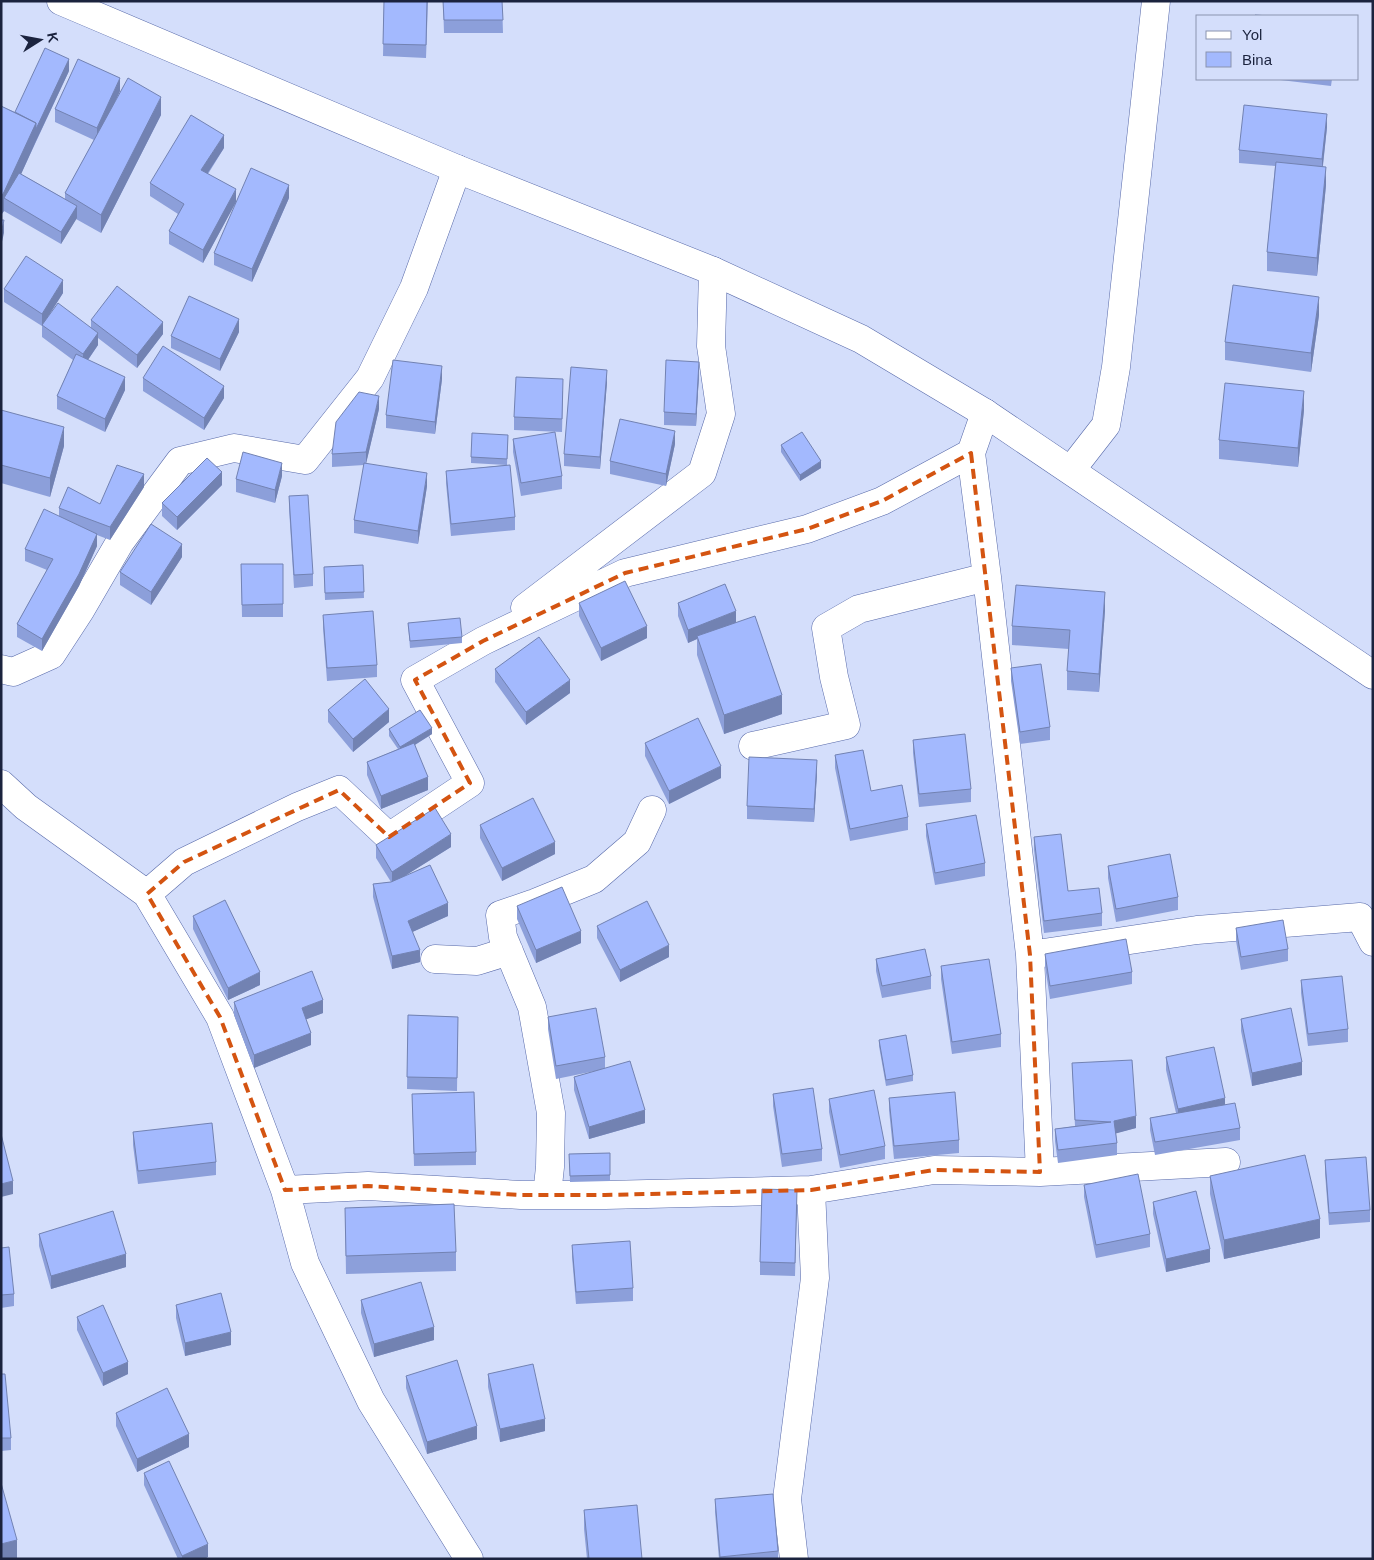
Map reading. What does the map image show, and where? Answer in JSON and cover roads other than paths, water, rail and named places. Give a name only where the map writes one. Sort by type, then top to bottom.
[{"type":"street","points":[[61,1],[457,169],[713,271],[861,339],[985,413],[1373,674]]},
{"type":"street","points":[[1071,470],[1106,425],[1116,367],[1156,1]]},
{"type":"street","points":[[1,669],[13,672],[51,655],[81,609],[120,542],[180,460],[234,448],[306,460],[370,378],[414,288],[457,169]]},
{"type":"street","points":[[483,641],[702,473],[721,414],[711,346],[713,271]]},
{"type":"street","points":[[985,413],[971,454],[988,576],[1030,955],[1040,1172]]},
{"type":"street","points":[[147,894],[184,862],[296,807],[338,790],[389,837],[470,783],[415,680],[483,641],[625,573],[807,529],[882,502],[971,454]]},
{"type":"street","points":[[753,746],[846,725],[834,676],[826,628],[859,609],[988,576]]},
{"type":"street","points":[[1,784],[26,807],[147,894],[220,1017],[285,1190],[305,1263],[370,1401],[469,1559]]},
{"type":"street","points":[[547,1195],[550,1167],[551,1113],[532,1007],[503,937],[500,915],[594,879],[636,842],[652,810]]},
{"type":"street","points":[[1030,955],[1197,930],[1360,917],[1373,942]]},
{"type":"street","points":[[435,958],[477,961],[509,951]]},
{"type":"street","points":[[285,1190],[368,1186],[521,1195],[811,1190],[934,1170],[1040,1172],[1226,1162]]},
{"type":"street","points":[[794,1559],[787,1499],[815,1278],[811,1190]]}]
